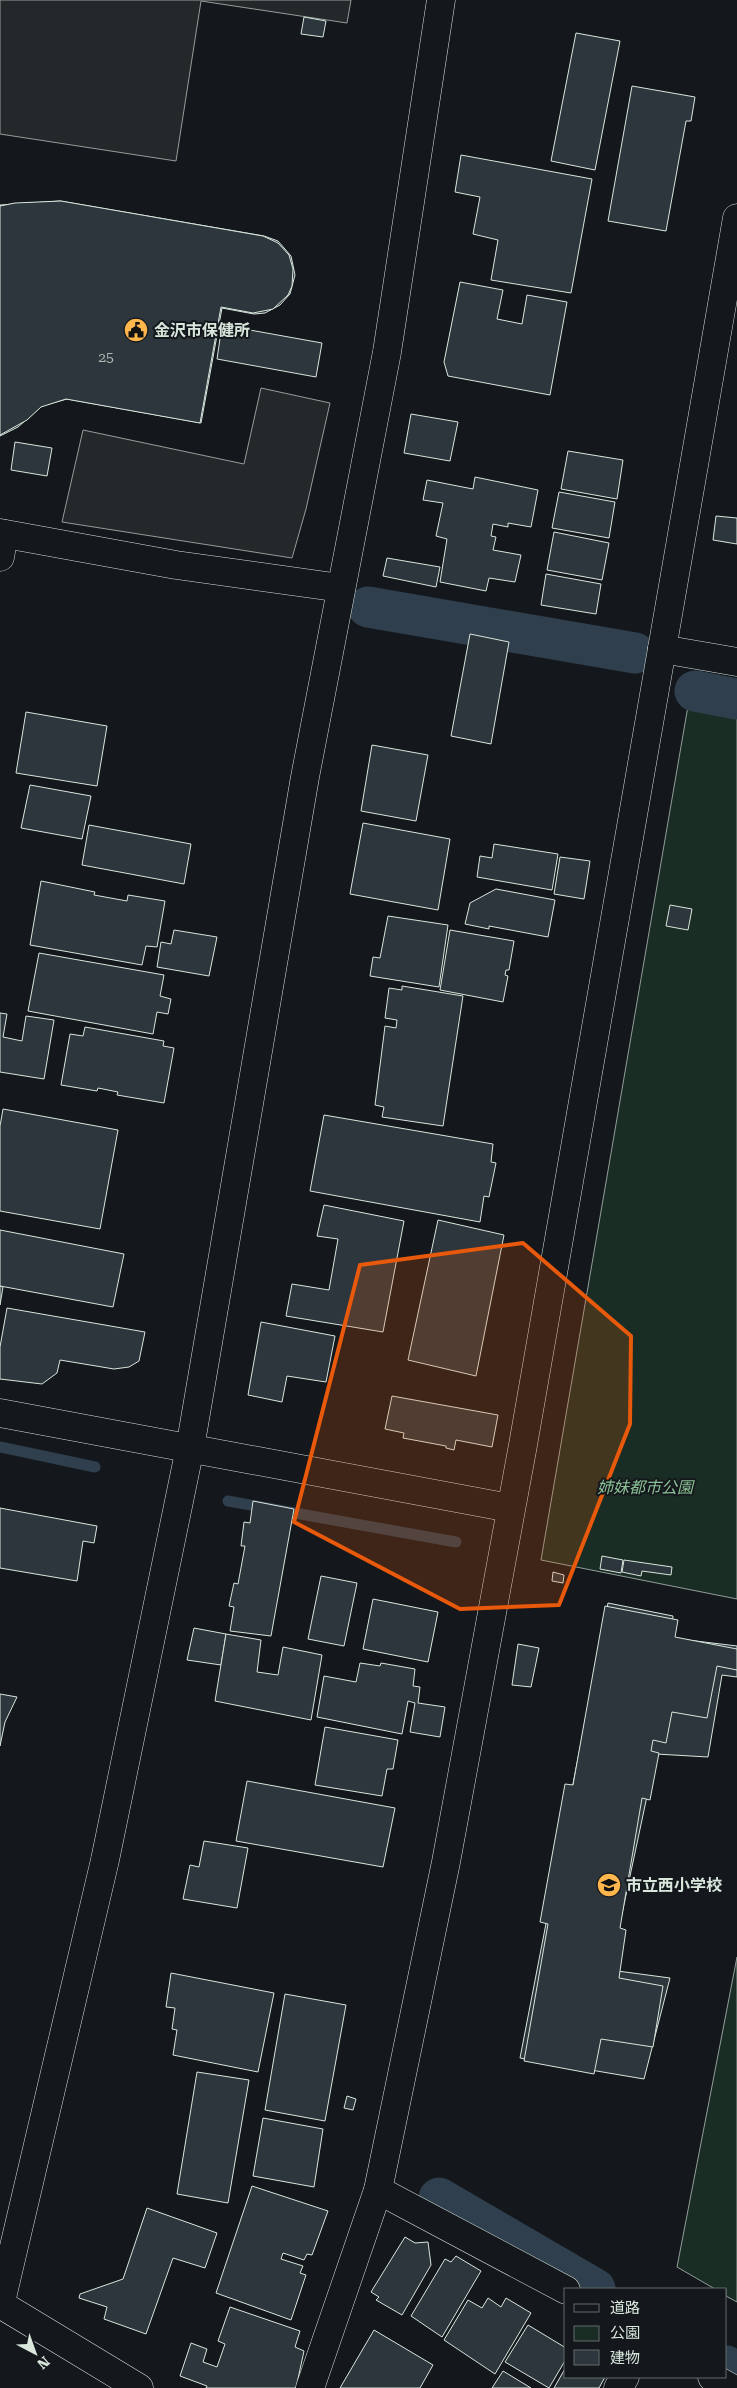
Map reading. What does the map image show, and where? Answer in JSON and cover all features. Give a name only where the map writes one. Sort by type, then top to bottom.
[{"type":"street","points":[[139,2388],[0,2304],[105,1860],[190,1448],[303,787],[387,352],[441,0]]},
{"type":"street","points":[[310,2388],[378,2190],[446,1862],[525,1435],[737,218]]},
{"type":"street","points":[[2,542],[341,588]]},
{"type":"street","points":[[662,649],[737,662]]},
{"type":"street","points":[[0,1413],[510,1508]]},
{"type":"street","points":[[378,2190],[564,2289]]},
{"type":"street","points":[[714,2378],[731,2388]]},
{"type":"highlighted area","points":[[523,1243],[631,1336],[630,1424],[559,1605],[460,1609],[294,1522],[360,1265]]},
{"type":"green space","name":"姉妹都市公園","points":[[689,700],[737,709],[737,1599],[541,1560]]},
{"type":"green space","points":[[737,1957],[737,2302],[727,2297],[727,2288],[713,2288],[677,2267]]},
{"type":"shaded area","points":[[0,0],[351,0],[347,23],[201,1],[176,161],[0,134]]},
{"type":"shaded area","points":[[261,388],[330,403],[306,509],[292,558],[62,522],[83,430],[244,464]]},
{"type":"building","points":[[304,17],[326,21],[323,37],[301,34]]},
{"type":"building","points":[[576,33],[620,41],[595,170],[551,161]]},
{"type":"building","points":[[632,86],[695,97],[691,121],[686,121],[666,231],[608,221]]},
{"type":"building","points":[[461,155],[592,179],[571,293],[491,280],[498,240],[473,234],[480,197],[455,192]]},
{"type":"building","points":[[60,201],[264,236],[278,241],[291,256],[295,275],[290,294],[280,305],[265,313],[254,314],[222,308],[201,423],[67,399],[42,406],[18,427],[0,436],[0,205]]},
{"type":"building","points":[[61,201],[263,236],[278,243],[289,255],[293,269],[292,286],[288,295],[273,309],[253,313],[221,307],[200,423],[66,399],[41,407],[27,420],[0,435],[0,206],[15,203]]},
{"type":"building","points":[[460,282],[503,290],[497,319],[522,324],[527,295],[567,302],[550,395],[448,376],[444,362]]},
{"type":"building","points":[[222,325],[322,343],[316,377],[217,359]]},
{"type":"building","points":[[411,414],[458,422],[450,461],[404,453]]},
{"type":"building","points":[[15,442],[52,448],[47,476],[11,470]]},
{"type":"building","points":[[568,451],[623,460],[617,499],[561,489]]},
{"type":"building","points":[[475,477],[538,490],[531,527],[508,523],[508,527],[493,524],[491,536],[496,537],[493,550],[521,555],[515,582],[489,578],[486,591],[440,582],[447,539],[436,536],[443,503],[423,500],[427,480],[473,489]]},
{"type":"building","points":[[559,492],[615,502],[609,538],[552,528]]},
{"type":"building","points":[[716,516],[737,518],[737,544],[713,540]]},
{"type":"building","points":[[554,532],[609,543],[602,580],[547,570]]},
{"type":"building","points":[[387,558],[440,567],[436,587],[383,576]]},
{"type":"building","points":[[546,574],[601,584],[596,614],[541,605]]},
{"type":"building","points":[[470,634],[509,642],[491,744],[451,736]]},
{"type":"building","points":[[26,712],[107,726],[97,786],[16,773]]},
{"type":"building","points":[[372,745],[428,755],[416,821],[361,811]]},
{"type":"building","points":[[30,785],[91,796],[82,839],[21,828]]},
{"type":"building","points":[[363,823],[450,839],[438,910],[350,894]]},
{"type":"building","points":[[89,825],[191,844],[184,884],[82,865]]},
{"type":"building","points":[[494,844],[558,854],[552,890],[477,877],[480,856],[492,858]]},
{"type":"building","points":[[560,857],[590,861],[584,899],[554,894]]},
{"type":"building","points":[[41,881],[95,892],[94,895],[127,901],[128,895],[165,901],[157,947],[146,946],[142,965],[30,945]]},
{"type":"building","points":[[496,889],[555,900],[548,937],[489,926],[489,929],[465,924],[470,903]]},
{"type":"building","points":[[670,905],[692,909],[688,930],[666,926]]},
{"type":"building","points":[[388,916],[448,925],[439,987],[370,976],[373,957],[380,958]]},
{"type":"building","points":[[174,930],[217,937],[209,976],[157,967],[161,942],[171,944]]},
{"type":"building","points":[[450,930],[514,941],[509,970],[506,970],[505,975],[508,976],[503,1002],[440,990]]},
{"type":"building","points":[[39,953],[164,975],[160,996],[171,999],[168,1014],[157,1012],[153,1034],[28,1011]]},
{"type":"building","points":[[402,986],[463,996],[443,1126],[382,1117],[384,1107],[375,1105],[385,1026],[396,1028],[397,1020],[385,1018],[389,988],[402,990]]},
{"type":"building","points":[[0,1013],[7,1014],[3,1037],[22,1041],[26,1016],[54,1020],[44,1079],[0,1072]]},
{"type":"building","points":[[85,1027],[164,1041],[163,1046],[174,1048],[164,1103],[117,1095],[118,1092],[98,1088],[97,1091],[61,1085],[70,1034],[83,1036]]},
{"type":"building","points":[[3,1109],[118,1130],[100,1229],[0,1211],[0,1126]]},
{"type":"building","points":[[324,1115],[493,1144],[491,1162],[496,1163],[489,1197],[484,1196],[480,1222],[310,1191]]},
{"type":"building","points":[[324,1205],[404,1221],[383,1332],[286,1316],[292,1284],[329,1290],[338,1239],[317,1236]]},
{"type":"building","points":[[438,1220],[504,1235],[476,1376],[408,1360]]},
{"type":"building","points":[[0,1230],[124,1254],[113,1307],[0,1286]]},
{"type":"building","points":[[0,1286],[3,1287],[0,1305]]},
{"type":"building","points":[[7,1308],[145,1332],[139,1361],[129,1367],[114,1369],[60,1360],[57,1373],[42,1384],[0,1379],[0,1347]]},
{"type":"building","points":[[261,1322],[335,1336],[326,1382],[287,1376],[282,1402],[248,1395]]},
{"type":"building","points":[[392,1396],[498,1415],[492,1447],[456,1440],[454,1450],[446,1448],[446,1446],[403,1438],[404,1433],[385,1429]]},
{"type":"building","points":[[253,1501],[294,1509],[271,1636],[230,1631],[234,1607],[229,1606],[234,1583],[238,1584],[245,1546],[241,1546],[244,1522],[250,1523]]},
{"type":"building","points":[[0,1508],[97,1526],[94,1543],[83,1541],[77,1581],[0,1568]]},
{"type":"building","points":[[602,1556],[623,1560],[621,1573],[600,1569]]},
{"type":"building","points":[[624,1560],[672,1567],[671,1575],[642,1571],[641,1576],[622,1572]]},
{"type":"building","points":[[553,1572],[564,1575],[563,1583],[552,1581]]},
{"type":"building","points":[[321,1576],[357,1583],[344,1646],[308,1639]]},
{"type":"building","points":[[373,1599],[438,1612],[428,1662],[363,1649]]},
{"type":"building","points":[[608,1603],[673,1616],[671,1638],[737,1646],[737,1677],[722,1675],[708,1757],[656,1754],[610,1970],[670,1978],[644,2079],[520,2058]]},
{"type":"building","points":[[605,1606],[678,1620],[675,1637],[737,1649],[737,1670],[717,1666],[707,1718],[672,1712],[666,1743],[653,1740],[651,1751],[659,1753],[650,1800],[642,1798],[620,1928],[626,1930],[619,1978],[663,1986],[653,2047],[601,2039],[594,2074],[524,2061],[548,1924],[540,1922],[565,1784],[573,1785]]},
{"type":"building","points":[[194,1628],[226,1634],[221,1665],[187,1660]]},
{"type":"building","points":[[226,1634],[261,1640],[257,1672],[278,1675],[283,1647],[322,1655],[311,1720],[215,1701]]},
{"type":"building","points":[[518,1644],[539,1648],[531,1687],[512,1685]]},
{"type":"building","points":[[360,1663],[380,1666],[381,1663],[415,1669],[413,1686],[420,1687],[418,1703],[445,1707],[440,1737],[410,1732],[415,1703],[408,1701],[402,1734],[317,1717],[324,1676],[356,1682]]},
{"type":"building","points":[[0,1694],[17,1697],[5,1722],[0,1746]]},
{"type":"building","points":[[325,1727],[398,1740],[393,1769],[387,1769],[382,1796],[315,1785]]},
{"type":"building","points":[[247,1781],[395,1808],[383,1867],[236,1841]]},
{"type":"building","points":[[204,1841],[248,1848],[237,1908],[183,1899],[190,1865],[199,1867]]},
{"type":"building","points":[[171,1973],[274,1993],[258,2072],[173,2055],[177,2030],[172,2029],[175,2008],[166,2007]]},
{"type":"building","points":[[285,1994],[346,2005],[325,2121],[265,2110]]},
{"type":"building","points":[[197,2072],[249,2080],[228,2203],[177,2194]]},
{"type":"building","points":[[347,2096],[356,2099],[353,2110],[344,2108]]},
{"type":"building","points":[[263,2118],[323,2129],[314,2187],[253,2176]]},
{"type":"building","points":[[252,2186],[328,2211],[312,2255],[307,2254],[304,2260],[283,2253],[281,2259],[303,2266],[300,2273],[306,2275],[291,2320],[216,2293]]},
{"type":"building","points":[[147,2208],[217,2233],[205,2268],[173,2258],[146,2334],[104,2319],[107,2307],[79,2298],[80,2294],[123,2279]]},
{"type":"building","points":[[405,2237],[415,2243],[428,2242],[431,2265],[402,2315],[376,2300],[379,2297],[371,2292]]},
{"type":"building","points":[[456,2256],[481,2271],[442,2337],[411,2316],[445,2259],[451,2262]]},
{"type":"building","points":[[488,2298],[501,2307],[506,2298],[531,2313],[495,2374],[444,2340],[468,2300],[482,2308]]},
{"type":"building","points":[[230,2307],[300,2331],[295,2347],[304,2351],[296,2388],[206,2388],[207,2386],[180,2376],[191,2343],[207,2349],[203,2362],[217,2367],[225,2344],[218,2341]]},
{"type":"building","points":[[528,2325],[564,2347],[564,2362],[549,2388],[505,2362]]},
{"type":"building","points":[[374,2330],[433,2365],[420,2388],[340,2388]]},
{"type":"building","points":[[564,2370],[564,2378],[604,2378],[599,2388],[554,2388]]},
{"type":"building","points":[[503,2371],[531,2388],[492,2388]]},
{"type":"waterway","points":[[368,607],[635,653]]},
{"type":"waterway","points":[[695,691],[737,699]]},
{"type":"waterway","points":[[0,1447],[95,1467]]},
{"type":"waterway","points":[[228,1501],[456,1542]]},
{"type":"waterway","points":[[439,2198],[593,2288]]},
{"type":"waterway","points":[[727,2367],[737,2372]]},
{"type":"place","name":"金沢市保健所","points":[[136,330]]},
{"type":"place","name":"市立西小学校","points":[[609,1885]]}]
